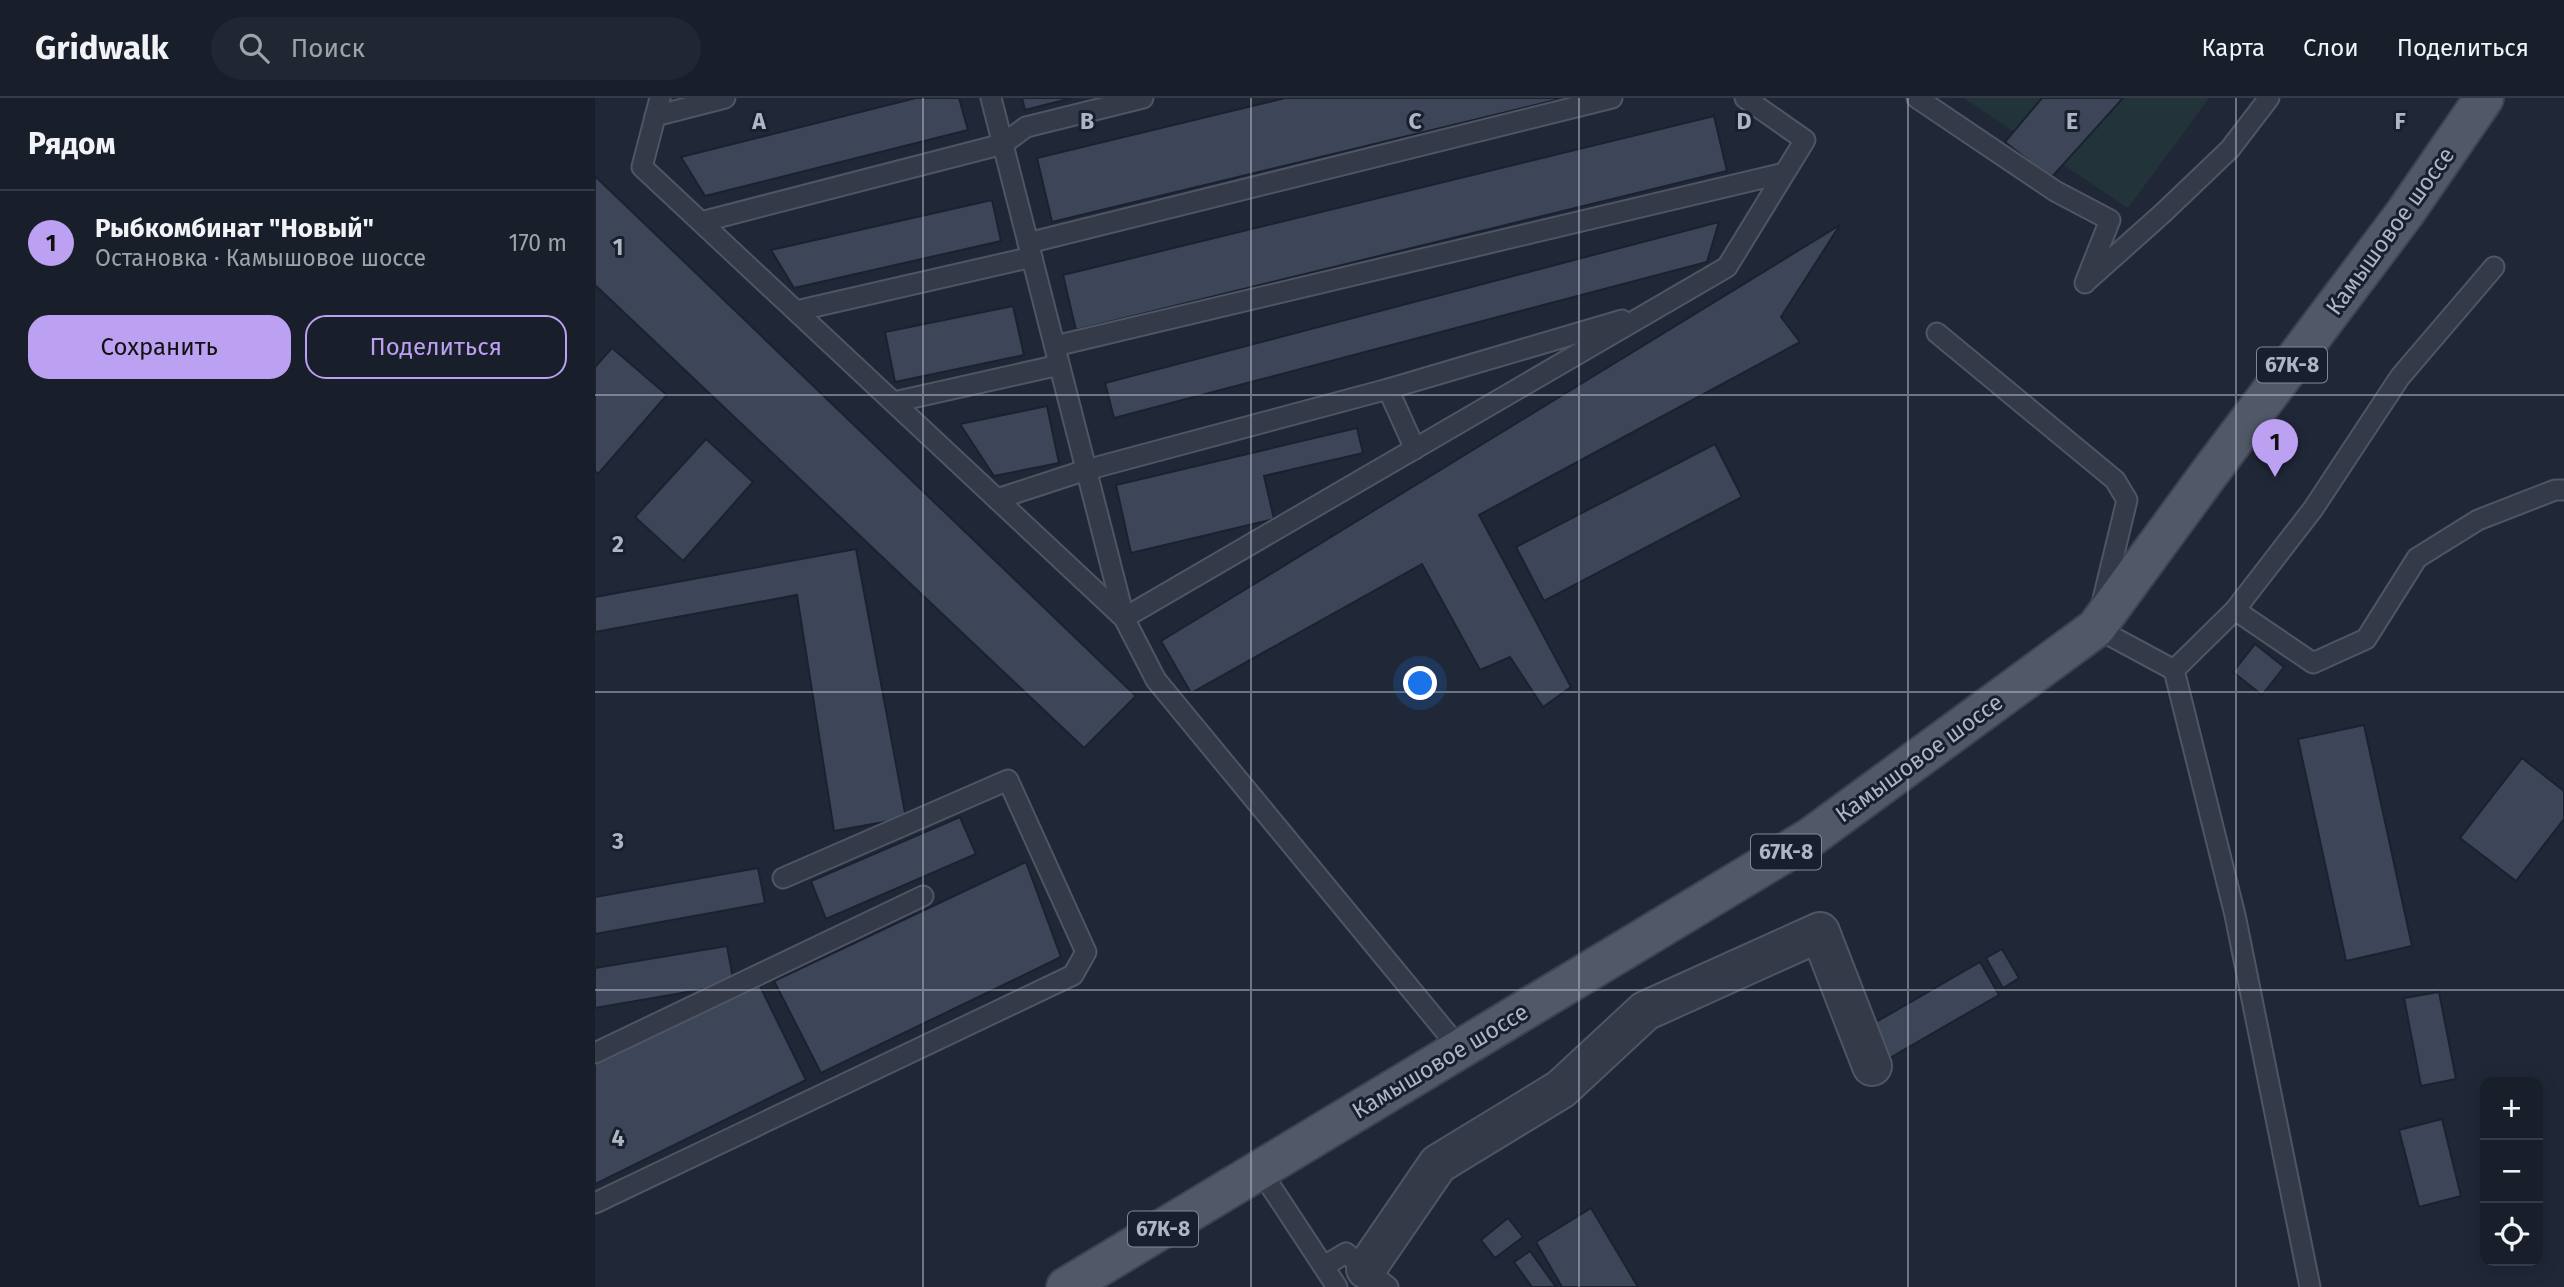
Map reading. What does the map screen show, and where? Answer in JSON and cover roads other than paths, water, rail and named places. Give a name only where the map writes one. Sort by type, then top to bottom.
[{"type":"main road","name":"Камышовое шоссе","points":[[1066,1287],[1811,837],[2096,628],[2406,213],[2484,98]]},
{"type":"street","points":[[1364,1281],[1438,1164],[1561,1088],[1645,1011],[1820,932],[1872,1066]]},
{"type":"lane","points":[[725,98],[658,107],[642,167],[1124,618]]},
{"type":"lane","points":[[991,98],[1124,618],[1156,680],[1460,1049]]},
{"type":"lane","points":[[701,222],[1003,144],[1026,127],[1143,98]]},
{"type":"lane","points":[[796,311],[1612,98]]},
{"type":"lane","points":[[1124,618],[1727,267],[1805,140],[1745,98]]},
{"type":"lane","points":[[1917,98],[2055,191],[2111,220],[2085,283],[2230,149],[2269,98]]},
{"type":"lane","points":[[894,402],[1057,356],[1784,173]]},
{"type":"lane","points":[[2174,670],[2235,610],[2313,509],[2400,377],[2494,267]]},
{"type":"lane","points":[[997,499],[1086,470],[1388,389],[1651,311]]},
{"type":"lane","points":[[1937,332],[2115,480],[2127,500],[2096,628],[2174,670],[2235,915],[2310,1287]]},
{"type":"lane","points":[[1388,389],[1415,449]]},
{"type":"lane","points":[[2235,610],[2313,663],[2366,639],[2417,558],[2478,520],[2555,490],[2564,491]]},
{"type":"lane","points":[[595,1203],[1073,975],[1086,953],[1008,780],[783,878]]},
{"type":"lane","points":[[595,1053],[923,896]]},
{"type":"lane","points":[[1259,1170],[1324,1266],[1364,1281]]},
{"type":"lane","points":[[1324,1266],[1346,1253],[1364,1281]]},
{"type":"place","name":"Рыбкомбинат \"Новый\"","points":[[2275,477]]}]
